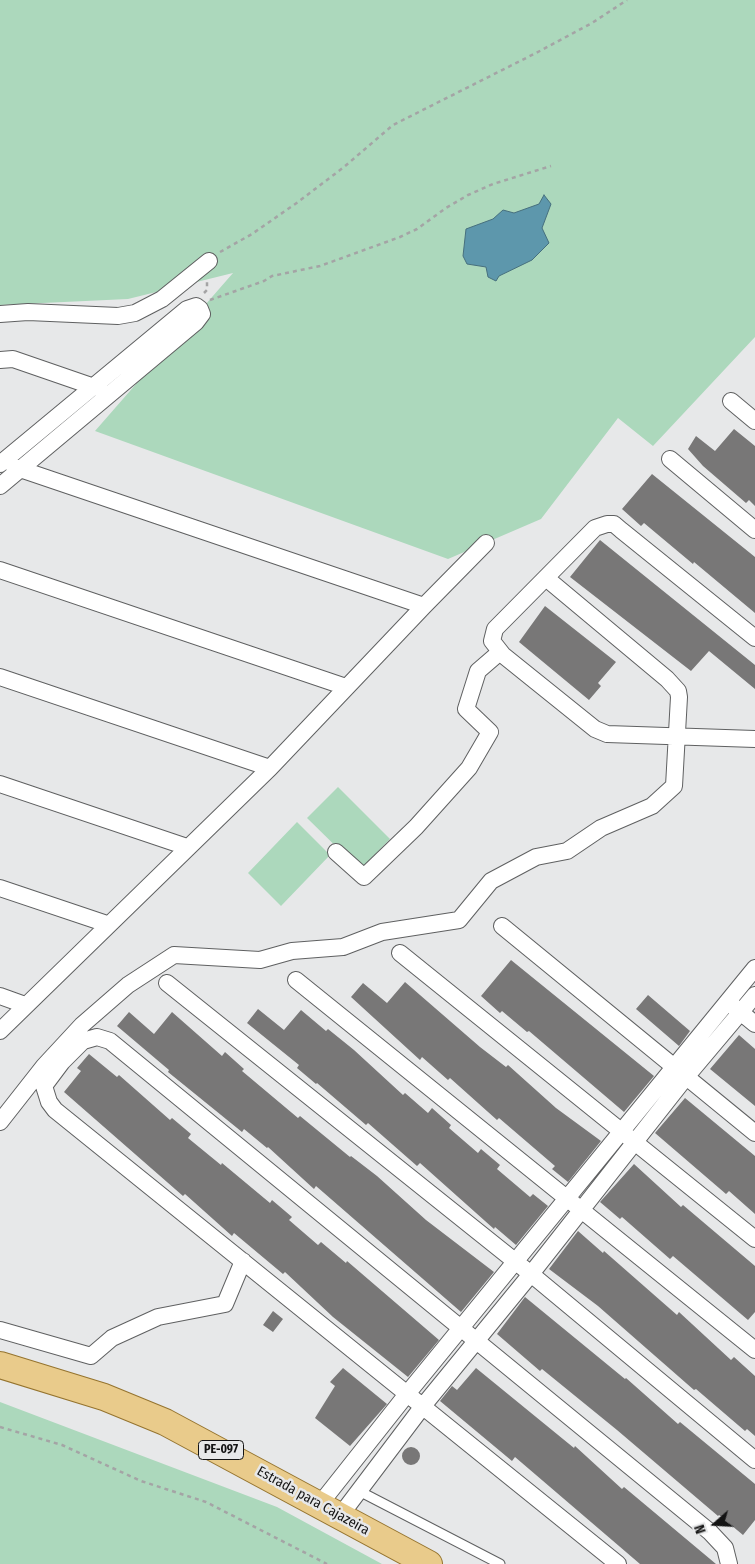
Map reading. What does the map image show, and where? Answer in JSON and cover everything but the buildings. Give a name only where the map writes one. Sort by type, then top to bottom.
[{"type":"main road","name":"Estrada para Cajazeira","points":[[0,1365],[104,1397],[165,1422],[429,1564]]},
{"type":"street","points":[[0,314],[28,312],[118,316],[135,313],[162,299],[209,261]]},
{"type":"street","points":[[0,486],[20,471],[108,394],[196,322],[202,314],[200,308],[193,306],[1,462],[20,471],[424,606]]},
{"type":"street","points":[[0,360],[13,359],[94,385],[108,394]]},
{"type":"street","points":[[731,401],[755,420]]},
{"type":"street","points":[[670,459],[755,530]]},
{"type":"street","points":[[755,638],[614,524],[600,525],[594,528],[494,630],[492,641],[500,652],[595,728],[607,734],[755,739]]},
{"type":"street","points":[[0,1031],[186,847],[270,768],[486,543]]},
{"type":"street","points":[[0,570],[346,687]]},
{"type":"street","points":[[0,1122],[44,1066],[82,1025],[128,985],[174,955],[260,960],[292,951],[343,948],[382,932],[460,920],[491,881],[536,857],[567,851],[601,828],[652,806],[674,786],[680,697],[673,686],[546,578]]},
{"type":"street","points":[[336,852],[364,877],[416,827],[469,768],[490,732],[466,709],[478,671],[500,652]]},
{"type":"street","points":[[0,677],[270,768]]},
{"type":"street","points":[[0,784],[186,847]]},
{"type":"street","points":[[0,888],[107,924]]},
{"type":"street","points":[[502,926],[755,1133]]},
{"type":"street","points":[[400,953],[755,1239]]},
{"type":"street","points":[[330,1510],[359,1490],[423,1406],[531,1274],[581,1209],[628,1138],[680,1072],[728,1001],[755,968]]},
{"type":"street","points":[[296,980],[755,1350]]},
{"type":"street","points":[[167,983],[531,1274],[755,1460]]},
{"type":"street","points":[[680,1072],[741,1013],[755,995]]},
{"type":"street","points":[[0,996],[25,1005]]},
{"type":"street","points":[[728,1001],[755,1024]]},
{"type":"street","points":[[618,1564],[55,1110],[49,1102],[44,1086],[76,1046],[98,1037],[110,1041],[720,1541],[728,1555],[729,1564]]},
{"type":"street","points":[[330,1510],[407,1394],[567,1199],[628,1138]]},
{"type":"street","points":[[0,1330],[91,1356],[112,1338],[158,1317],[225,1304],[243,1262]]},
{"type":"lane","points":[[359,1490],[500,1564]]},
{"type":"path","points":[[193,306],[207,290],[209,261],[227,247],[252,234],[298,202],[344,167],[393,125],[536,54],[592,23],[627,0]]},
{"type":"path","points":[[193,306],[264,281],[272,276],[320,266],[400,237],[417,229],[468,195],[493,184],[551,166]]},
{"type":"path","points":[[0,1427],[62,1445],[141,1480],[206,1502],[327,1564]]},
{"type":"green space","points":[[0,0],[755,0],[755,337],[653,446],[618,418],[541,519],[448,559],[95,431],[233,273],[128,299],[0,305]]},
{"type":"green space","points":[[338,787],[390,839],[360,870],[307,818]]},
{"type":"green space","points":[[297,822],[330,855],[281,906],[248,873]]},
{"type":"green space","points":[[0,1402],[277,1507],[382,1564],[0,1564]]},
{"type":"water","points":[[544,195],[551,204],[542,228],[549,243],[532,260],[499,276],[496,281],[488,277],[486,267],[467,264],[463,256],[466,229],[493,219],[503,210],[514,213],[539,204]]}]
